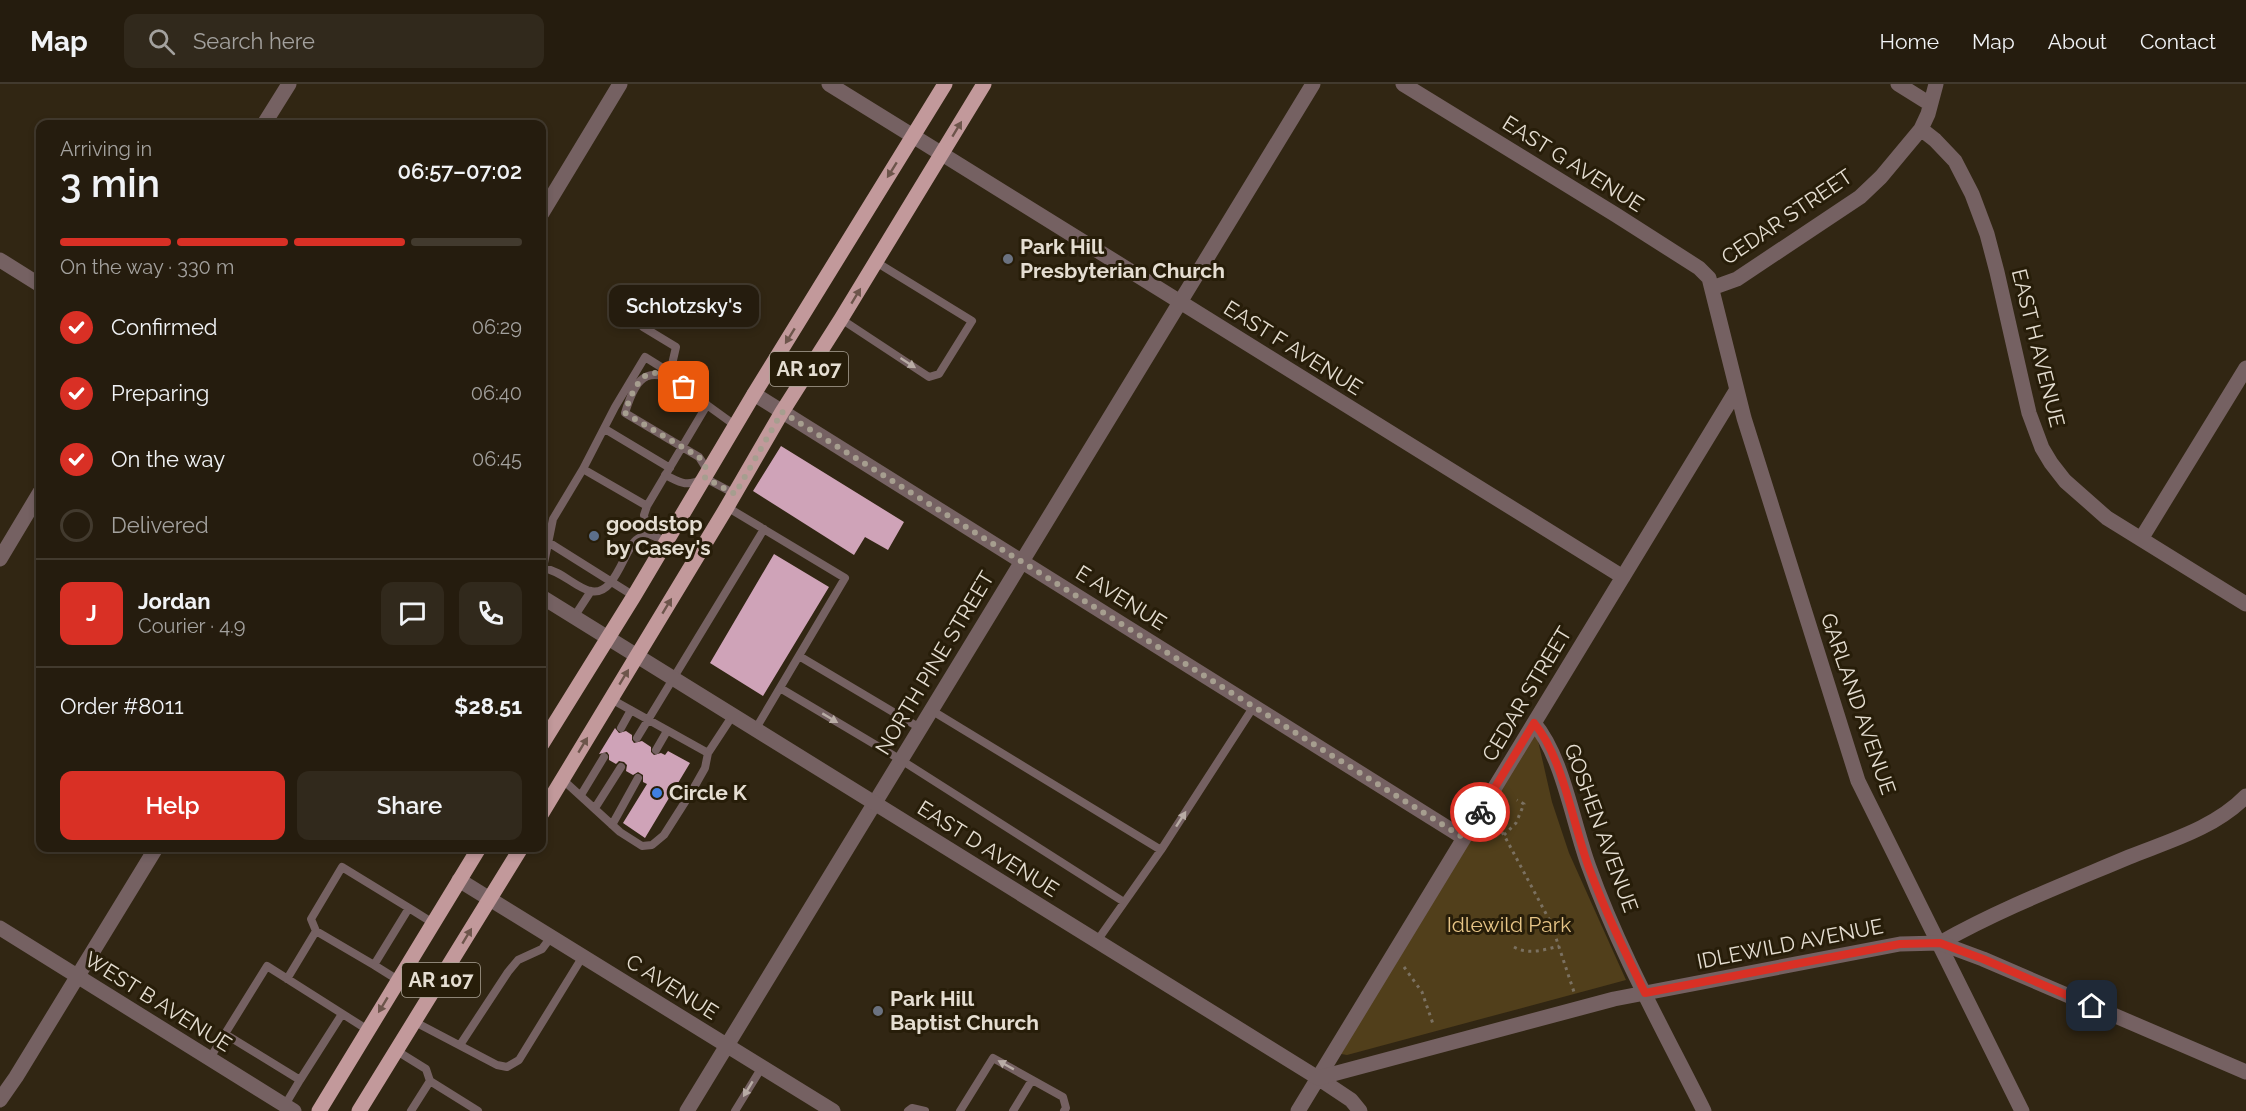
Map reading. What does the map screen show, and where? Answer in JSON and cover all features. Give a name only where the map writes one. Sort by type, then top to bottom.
[{"type":"main road","name":"AR 107","points":[[546,733],[634,596],[754,394],[945,84]]},
{"type":"main road","name":"AR 107","points":[[546,806],[731,501],[782,412],[984,84]]},
{"type":"main road","name":"AR 107","points":[[319,1111],[476,852]]},
{"type":"main road","name":"AR 107","points":[[359,1111],[519,852]]},
{"type":"street","points":[[266,120],[289,84]]},
{"type":"street","points":[[546,206],[620,84]]},
{"type":"street","name":"EAST F AVENUE","points":[[829,84],[1623,577]]},
{"type":"street","name":"NORTH PINE STREET","points":[[687,1111],[1313,84]]},
{"type":"street","name":"EAST G AVENUE","points":[[1403,84],[1616,214],[1699,268],[1709,278],[1712,288]]},
{"type":"street","points":[[1898,84],[1930,104]]},
{"type":"street","name":"CEDAR STREET","points":[[1712,288],[1737,279],[1860,197],[1881,177],[1921,129],[1936,84]]},
{"type":"street","name":"EAST H AVENUE","points":[[1921,129],[1955,161],[1980,214],[1998,272],[2029,413],[2042,448],[2065,481],[2095,509],[2246,604]]},
{"type":"street","points":[[0,260],[36,282]]},
{"type":"street","name":"GARLAND AVENUE","points":[[1712,288],[1736,391],[1858,781],[2022,1111]]},
{"type":"street","points":[[2141,539],[2246,368]]},
{"type":"street","name":"CEDAR STREET","points":[[1298,1111],[1736,391]]},
{"type":"street","name":"E AVENUE","points":[[754,394],[1464,838]]},
{"type":"street","points":[[0,559],[36,499]]},
{"type":"street","name":"EAST D AVENUE","points":[[546,600],[1318,1078],[1351,1100],[1360,1111]]},
{"type":"street","name":"GOSHEN AVENUE","points":[[1534,723],[1550,747],[1588,867],[1611,922],[1704,1111]]},
{"type":"street","name":"IDLEWILD AVENUE","points":[[1318,1078],[1580,1008],[1645,993],[1900,944],[1940,943],[1972,924],[2196,830],[2226,815],[2246,796]]},
{"type":"street","points":[[0,1100],[154,852]]},
{"type":"street","name":"C AVENUE","points":[[459,880],[832,1111]]},
{"type":"street","name":"WEST B AVENUE","points":[[0,928],[289,1108]]},
{"type":"street","points":[[1940,943],[1983,959],[2246,1072]]},
{"type":"lane","points":[[841,319],[929,376],[939,374],[972,321],[876,262]]},
{"type":"lane","points":[[643,327],[676,347],[670,373]]},
{"type":"lane","points":[[546,554],[553,519],[645,357],[693,387],[706,405],[736,426]]},
{"type":"lane","points":[[693,387],[684,387],[666,376],[651,373],[643,378],[628,403],[625,413],[699,457],[706,468],[705,478]]},
{"type":"lane","points":[[647,533],[644,515],[647,506],[706,405]]},
{"type":"lane","points":[[605,429],[670,468]]},
{"type":"lane","points":[[583,469],[647,506]]},
{"type":"lane","points":[[665,475],[685,484],[705,478]]},
{"type":"lane","points":[[705,478],[764,529],[844,578],[755,730]]},
{"type":"lane","points":[[637,738],[764,529]]},
{"type":"lane","points":[[647,533],[667,542]]},
{"type":"lane","points":[[546,569],[554,569],[591,591],[605,589],[634,542],[647,533]]},
{"type":"lane","points":[[549,542],[634,596]]},
{"type":"lane","points":[[574,617],[591,591]]},
{"type":"lane","points":[[799,656],[920,728]]},
{"type":"lane","points":[[780,688],[901,760],[1124,902]]},
{"type":"lane","points":[[611,699],[708,753]]},
{"type":"lane","points":[[1097,941],[1161,850],[1254,706]]},
{"type":"lane","points":[[621,728],[631,710]]},
{"type":"lane","points":[[931,710],[1161,850]]},
{"type":"lane","points":[[562,779],[612,825],[642,846],[652,845],[663,836],[692,791],[705,768],[708,753],[733,716]]},
{"type":"lane","points":[[656,750],[667,731]]},
{"type":"lane","points":[[581,795],[604,757]]},
{"type":"lane","points":[[596,808],[621,767]]},
{"type":"lane","points":[[612,825],[638,778]]},
{"type":"lane","points":[[398,980],[316,931],[311,919],[342,867],[433,923]]},
{"type":"lane","points":[[374,965],[410,908]]},
{"type":"lane","points":[[287,979],[316,931]]},
{"type":"lane","points":[[460,1046],[518,960],[542,949],[551,937]]},
{"type":"lane","points":[[415,1022],[497,1065],[507,1067],[519,1060],[583,956]]},
{"type":"lane","points":[[210,1058],[267,966],[368,1030]]},
{"type":"lane","points":[[289,1108],[300,1080],[342,1014]]},
{"type":"lane","points":[[225,1034],[300,1080]]},
{"type":"lane","points":[[397,1052],[426,1069],[430,1081],[478,1111]]},
{"type":"lane","points":[[960,1111],[993,1058],[1063,1097],[1066,1108],[1064,1111]]},
{"type":"lane","points":[[735,1111],[762,1067]]},
{"type":"lane","points":[[1013,1111],[1032,1080]]},
{"type":"lane","points":[[411,1111],[430,1081]]},
{"type":"lane","points":[[908,1111],[912,1108],[925,1111]]},
{"type":"path","points":[[1503,835],[1516,823],[1524,804],[1517,800]]},
{"type":"path","points":[[1483,806],[1503,835],[1551,923],[1580,1008]]},
{"type":"path","points":[[1514,947],[1521,951],[1530,951],[1558,946]]},
{"type":"path","points":[[1401,962],[1422,992],[1432,1024]]},
{"type":"green space","name":"Idlewild Park","points":[[1534,723],[1552,802],[1569,853],[1626,980],[1347,1055],[1341,1054]]},
{"type":"building","points":[[781,446],[904,522],[888,550],[865,537],[854,555],[753,491]]},
{"type":"building","points":[[774,554],[829,587],[763,696],[710,663]]},
{"type":"building","points":[[615,728],[619,733],[626,731],[632,735],[634,743],[642,741],[651,747],[654,755],[661,753],[665,755],[668,751],[690,763],[645,838],[623,823],[647,784],[643,782],[643,775],[638,772],[633,775],[626,771],[627,765],[624,762],[619,761],[616,764],[609,760],[607,752],[599,754]]},
{"type":"way so far","points":[[684,387],[666,376],[651,373],[643,378],[628,403],[625,413],[699,457],[706,468],[705,478],[735,494],[782,412],[1464,838],[1480,812]]},
{"type":"place","name":"Park Hill Presbyterian Church","points":[[1008,259]]},
{"type":"place","name":"Schlotzsky's","points":[[684,387]]},
{"type":"place","name":"goodstop by Casey's","points":[[594,536]]},
{"type":"place","name":"Circle K","points":[[657,793]]},
{"type":"place","name":"Park Hill Baptist Church","points":[[878,1011]]},
{"type":"route","points":[[1480,812],[1534,723],[1550,747],[1588,867],[1645,993],[1846,953],[1900,944],[1940,943],[2092,1006]]}]
